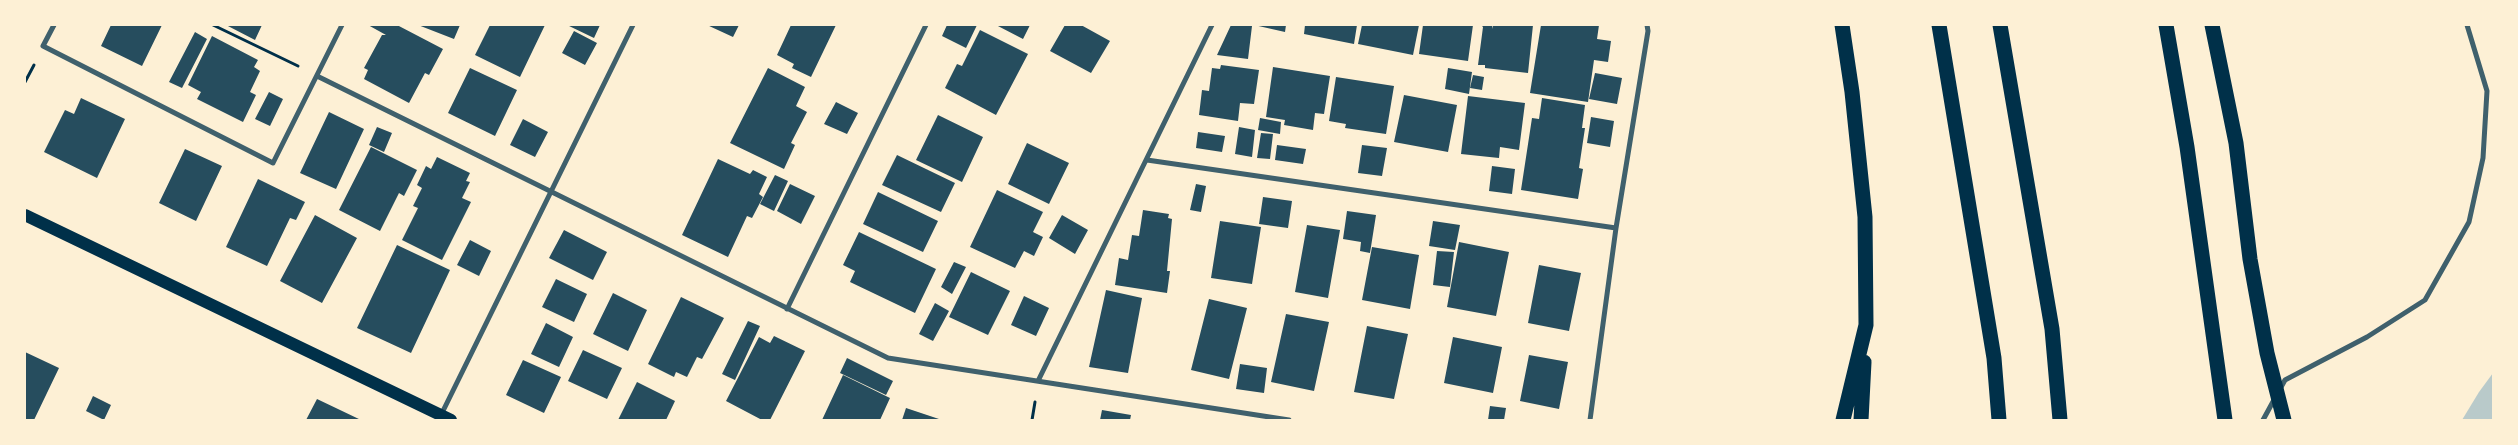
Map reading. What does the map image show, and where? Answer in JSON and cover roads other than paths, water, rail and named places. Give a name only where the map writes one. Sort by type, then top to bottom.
[{"type":"highway","points":[[1842,25],[1852,92],[1865,217],[1866,325],[1861,420]]},
{"type":"highway","points":[[1939,25],[1994,358],[1999,420]]},
{"type":"highway","points":[[2000,25],[2052,329],[2060,420]]},
{"type":"highway","points":[[2166,25],[2187,147],[2225,420]]},
{"type":"highway","points":[[2212,25],[2236,142],[2254,278],[2267,353],[2284,420]]},
{"type":"highway","points":[[1843,420],[1866,325]]},
{"type":"main road","points":[[25,215],[443,418]]},
{"type":"street","points":[[54,25],[43,46],[273,163],[342,25]]},
{"type":"street","points":[[443,418],[550,192],[633,25]]},
{"type":"street","points":[[787,308],[926,25]]},
{"type":"street","points":[[1038,381],[1212,25]]},
{"type":"street","points":[[1590,420],[1616,228],[1648,31],[1647,25]]},
{"type":"street","points":[[2264,420],[2285,380],[2367,337],[2425,300],[2469,222],[2483,158],[2487,91],[2467,25]]},
{"type":"street","points":[[317,76],[888,358],[1289,420]]},
{"type":"street","points":[[1147,160],[1616,228]]}]
